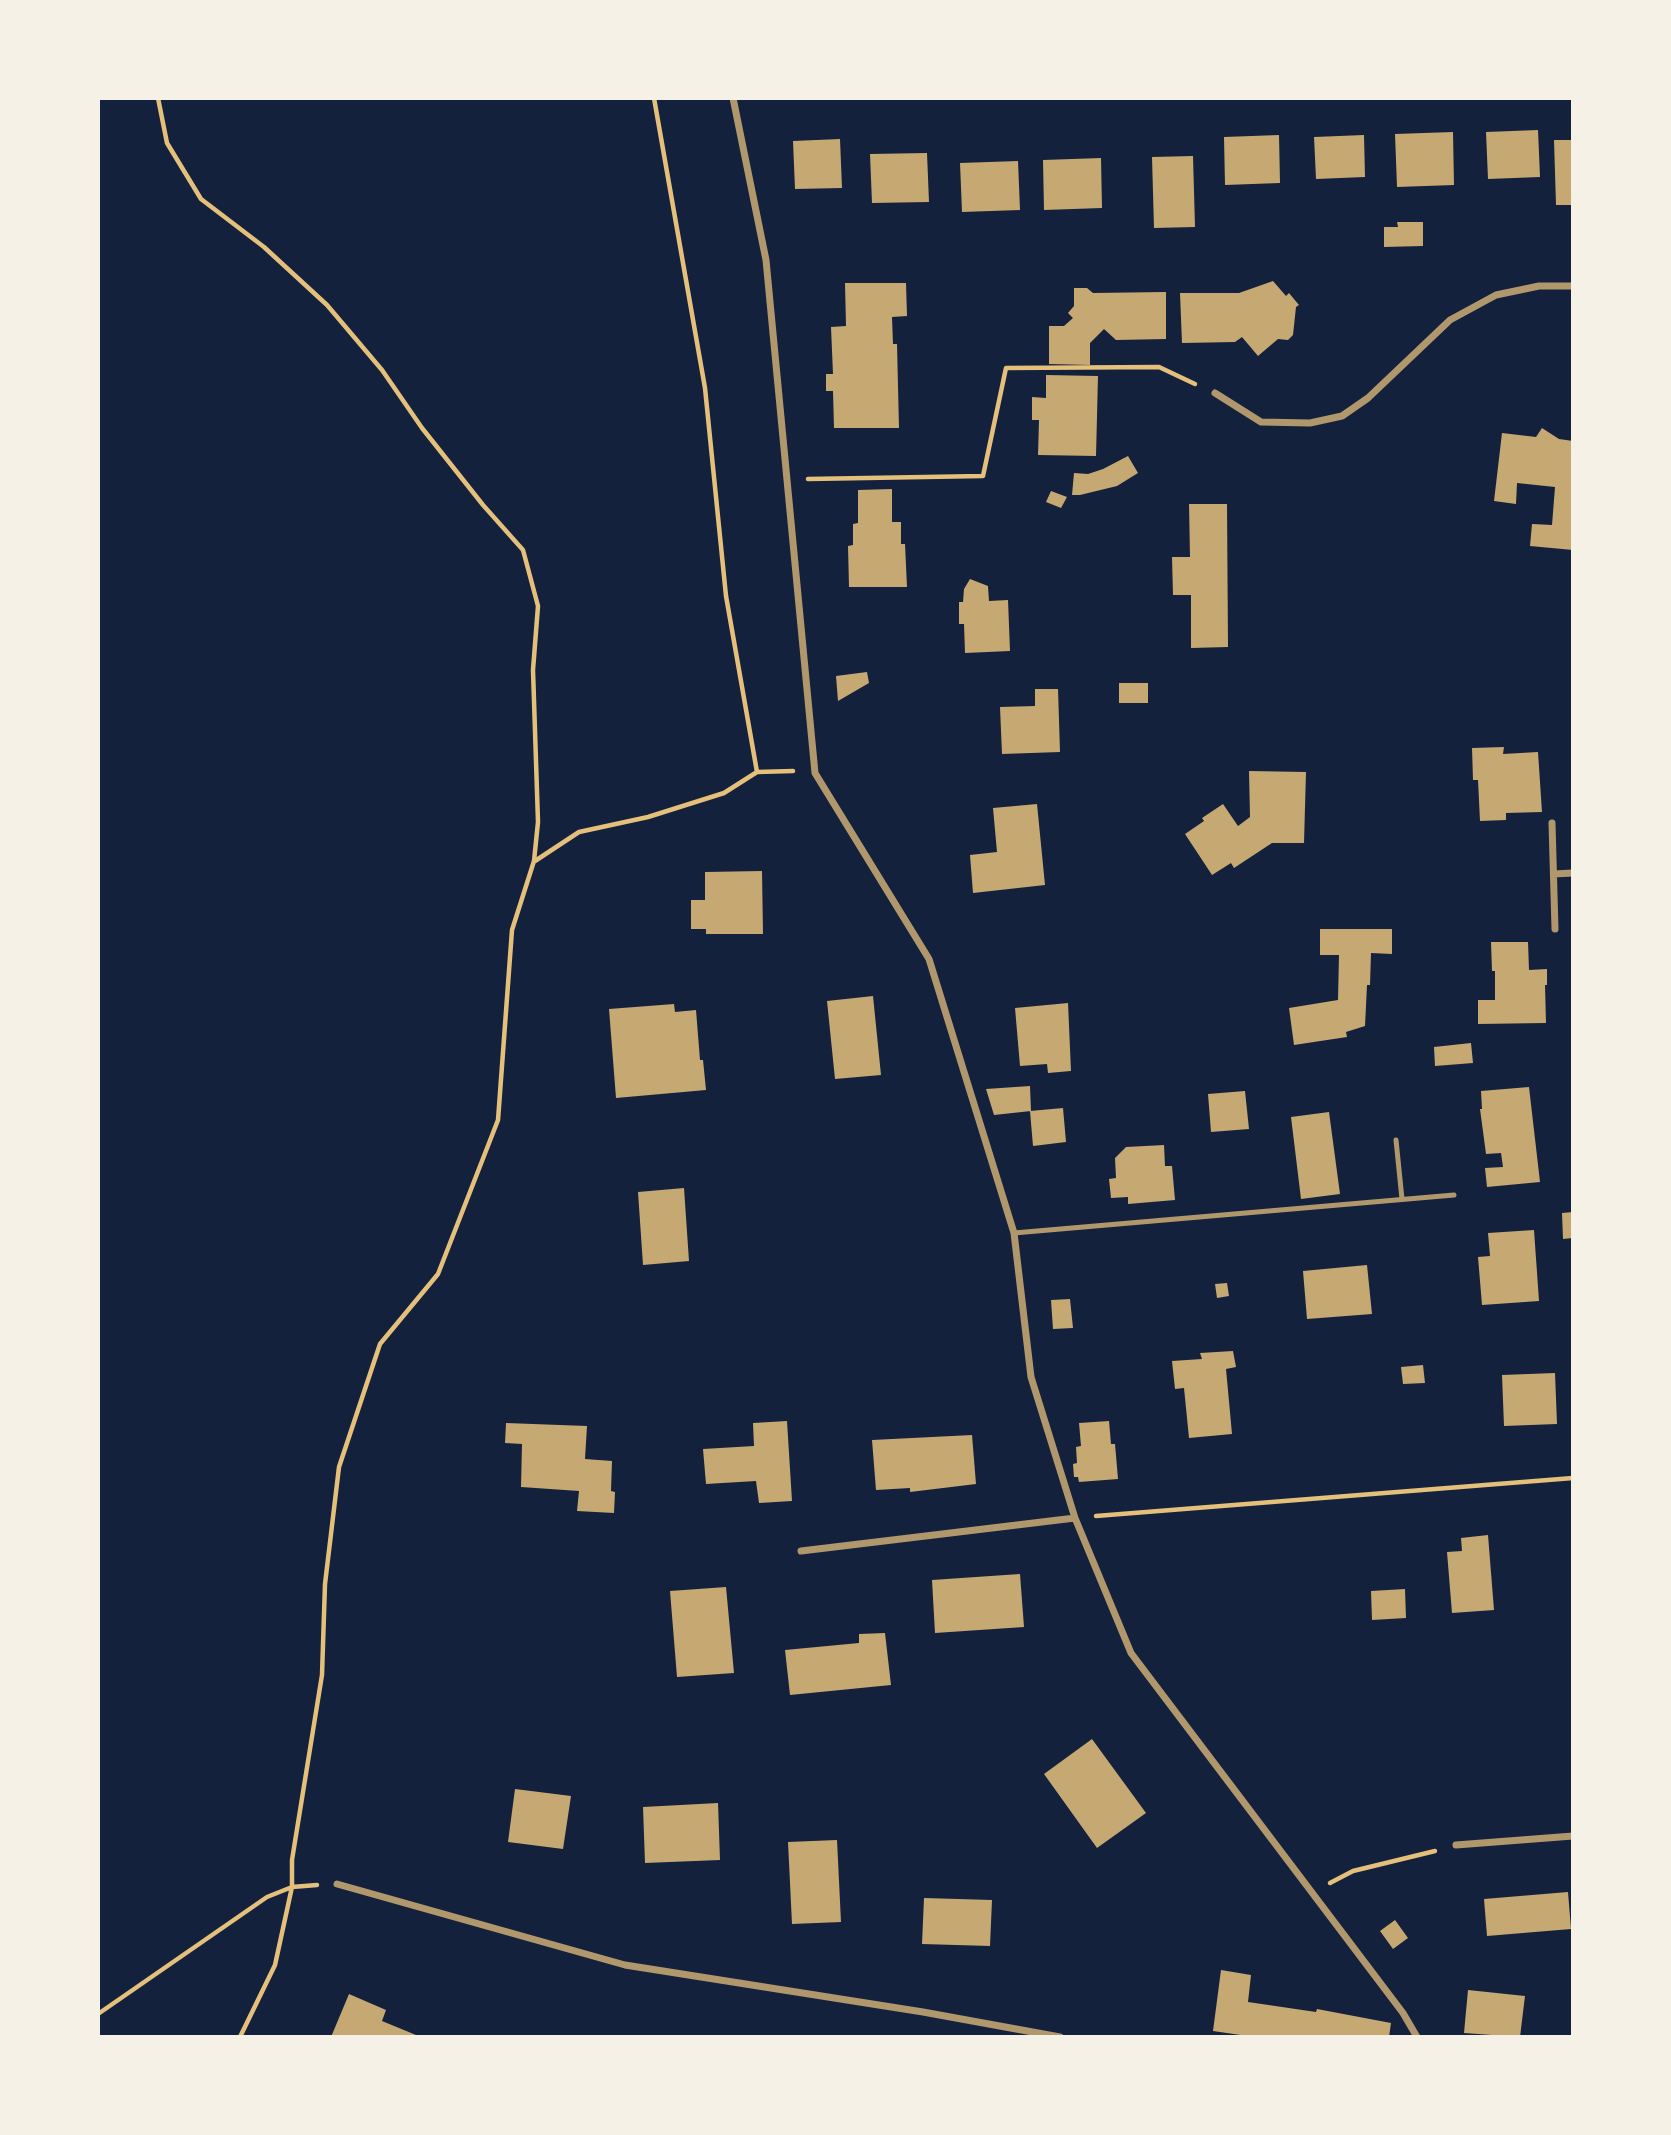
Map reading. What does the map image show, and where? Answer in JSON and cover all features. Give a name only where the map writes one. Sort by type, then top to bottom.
[{"type":"street","points":[[733,98],[766,260],[815,773],[929,959],[1014,1233],[1031,1377],[1075,1518],[1131,1653],[1403,2013],[1417,2037]]},
{"type":"street","points":[[1215,393],[1261,422],[1310,423],[1342,416],[1368,398],[1450,320],[1496,295],[1539,286],[1573,286]]},
{"type":"street","points":[[1552,823],[1555,929]]},
{"type":"street","points":[[1554,874],[1573,873]]},
{"type":"street","points":[[801,1551],[1075,1518]]},
{"type":"street","points":[[1456,1845],[1573,1836]]},
{"type":"street","points":[[337,1884],[625,1965],[1060,2037]]},
{"type":"lane","points":[[1396,1140],[1402,1199]]},
{"type":"lane","points":[[1014,1233],[1454,1195]]},
{"type":"path","points":[[158,98],[167,143],[201,198],[264,247],[327,305],[382,370],[422,428],[483,505],[523,550],[538,606],[533,670],[538,808],[534,861],[512,930],[498,1120],[438,1274],[380,1344],[340,1467],[325,1584],[322,1675],[294,1847],[292,1887],[275,1965],[240,2037]]},
{"type":"path","points":[[654,98],[705,388],[726,596],[757,772]]},
{"type":"path","points":[[788,479],[983,476],[1006,368],[1159,367],[1215,393]]},
{"type":"path","points":[[534,861],[579,832],[648,817],[724,793],[757,772],[783,770],[815,773]]},
{"type":"path","points":[[1075,1518],[1573,1478]]},
{"type":"path","points":[[1310,1893],[1353,1871],[1456,1845]]},
{"type":"path","points":[[98,2014],[267,1897],[292,1887]]},
{"type":"building","points":[[1538,130],[1540,177],[1488,179],[1486,132]]},
{"type":"building","points":[[1453,132],[1454,185],[1397,187],[1395,134]]},
{"type":"building","points":[[1279,135],[1280,183],[1225,185],[1224,137]]},
{"type":"building","points":[[1364,135],[1365,177],[1316,179],[1314,137]]},
{"type":"building","points":[[840,139],[842,188],[795,189],[793,141]]},
{"type":"building","points":[[1554,140],[1573,140],[1573,205],[1556,205]]},
{"type":"building","points":[[927,153],[929,202],[872,203],[870,154]]},
{"type":"building","points":[[1193,156],[1195,227],[1154,228],[1152,157]]},
{"type":"building","points":[[1101,158],[1102,208],[1044,210],[1043,160]]},
{"type":"building","points":[[1018,161],[1020,210],[962,212],[960,163]]},
{"type":"building","points":[[1397,222],[1423,222],[1423,246],[1384,247],[1384,227],[1398,227]]},
{"type":"building","points":[[1273,281],[1286,296],[1289,293],[1299,305],[1296,307],[1293,335],[1288,340],[1278,339],[1258,356],[1242,337],[1235,342],[1182,343],[1180,293],[1239,293]]},
{"type":"building","points":[[845,283],[906,283],[907,316],[892,317],[893,344],[897,344],[899,428],[834,428],[833,391],[826,391],[826,374],[833,374],[831,327],[846,326]]},
{"type":"building","points":[[1074,288],[1087,288],[1093,293],[1166,292],[1166,339],[1116,340],[1104,329],[1090,343],[1090,365],[1049,364],[1049,326],[1064,326],[1073,318],[1068,313],[1074,306]]},
{"type":"building","points":[[1046,375],[1098,376],[1096,456],[1038,455],[1039,420],[1032,420],[1032,397],[1046,398]]},
{"type":"building","points":[[1542,428],[1559,439],[1573,441],[1573,550],[1530,546],[1532,524],[1552,525],[1555,487],[1517,483],[1516,504],[1494,501],[1502,433],[1536,437]]},
{"type":"building","points":[[1128,456],[1138,473],[1117,486],[1072,495],[1074,473],[1088,474]]},
{"type":"building","points":[[892,489],[892,522],[901,522],[907,587],[849,587],[848,546],[853,545],[853,524],[858,523],[858,490]]},
{"type":"building","points":[[1051,491],[1067,497],[1061,508],[1046,502]]},
{"type":"building","points":[[1189,504],[1227,504],[1228,647],[1191,648],[1191,595],[1173,595],[1172,557],[1190,557]]},
{"type":"building","points":[[970,579],[988,586],[989,601],[1008,600],[1010,651],[965,653],[964,624],[959,624],[959,602],[963,602],[964,589]]},
{"type":"building","points":[[867,672],[869,683],[838,701],[836,676]]},
{"type":"building","points":[[1119,683],[1148,683],[1148,703],[1119,703]]},
{"type":"building","points":[[1035,689],[1058,689],[1060,752],[1002,754],[1000,707],[1035,706]]},
{"type":"building","points":[[1504,747],[1503,754],[1538,752],[1542,812],[1506,813],[1506,820],[1480,821],[1478,780],[1473,780],[1472,748]]},
{"type":"building","points":[[1249,771],[1306,772],[1304,843],[1272,843],[1234,868],[1231,863],[1212,875],[1185,834],[1223,804],[1238,826],[1250,817]]},
{"type":"building","points":[[1037,804],[1045,885],[973,893],[970,855],[997,852],[993,808]]},
{"type":"building","points":[[762,871],[763,934],[706,934],[706,929],[691,929],[691,900],[705,900],[705,872]]},
{"type":"building","points":[[1320,929],[1392,929],[1392,954],[1371,953],[1365,1026],[1346,1032],[1347,1037],[1294,1045],[1289,1008],[1338,1000],[1339,955],[1320,955]]},
{"type":"building","points":[[1491,942],[1528,942],[1529,970],[1547,969],[1546,1023],[1478,1024],[1478,1000],[1495,1000]]},
{"type":"building","points":[[873,996],[881,1075],[835,1079],[827,1001]]},
{"type":"building","points":[[1068,1003],[1071,1071],[1048,1073],[1047,1064],[1020,1066],[1015,1008]]},
{"type":"building","points":[[674,1004],[675,1012],[696,1010],[700,1060],[703,1060],[706,1090],[616,1098],[609,1009]]},
{"type":"building","points":[[1471,1043],[1473,1063],[1435,1066],[1434,1047]]},
{"type":"building","points":[[1030,1086],[1031,1111],[994,1115],[986,1089]]},
{"type":"building","points":[[1529,1087],[1540,1182],[1487,1187],[1485,1168],[1503,1167],[1501,1153],[1486,1154],[1480,1109],[1481,1091]]},
{"type":"building","points":[[1245,1091],[1249,1129],[1211,1132],[1208,1094]]},
{"type":"building","points":[[1063,1108],[1066,1142],[1033,1146],[1030,1111]]},
{"type":"building","points":[[1329,1112],[1340,1194],[1301,1199],[1291,1117]]},
{"type":"building","points":[[1164,1145],[1165,1166],[1172,1166],[1175,1200],[1128,1204],[1128,1197],[1111,1198],[1109,1179],[1116,1178],[1115,1158],[1126,1147]]},
{"type":"building","points":[[684,1188],[689,1261],[643,1265],[638,1192]]},
{"type":"building","points":[[1573,1212],[1573,1238],[1563,1239],[1562,1213]]},
{"type":"building","points":[[1534,1230],[1539,1301],[1482,1305],[1478,1257],[1490,1256],[1488,1233]]},
{"type":"building","points":[[1367,1265],[1372,1314],[1307,1319],[1303,1271]]},
{"type":"building","points":[[1227,1283],[1229,1296],[1217,1298],[1215,1284]]},
{"type":"building","points":[[1070,1299],[1073,1328],[1053,1329],[1051,1300]]},
{"type":"building","points":[[1233,1351],[1236,1367],[1226,1369],[1232,1434],[1189,1438],[1184,1388],[1175,1389],[1172,1361],[1202,1359],[1200,1353]]},
{"type":"building","points":[[1423,1365],[1425,1383],[1403,1384],[1401,1367]]},
{"type":"building","points":[[1555,1373],[1557,1424],[1504,1426],[1502,1375]]},
{"type":"building","points":[[787,1421],[792,1501],[759,1503],[756,1481],[706,1484],[703,1449],[754,1446],[753,1423]]},
{"type":"building","points":[[1109,1421],[1111,1444],[1115,1444],[1118,1479],[1079,1482],[1078,1477],[1074,1477],[1073,1464],[1077,1463],[1076,1447],[1081,1446],[1079,1423]]},
{"type":"building","points":[[506,1423],[587,1426],[585,1459],[612,1461],[611,1491],[615,1492],[614,1513],[577,1511],[579,1491],[521,1487],[522,1444],[505,1443]]},
{"type":"building","points":[[972,1435],[976,1484],[910,1492],[910,1488],[876,1490],[872,1440]]},
{"type":"building","points":[[1488,1535],[1494,1610],[1452,1613],[1447,1552],[1462,1551],[1461,1538]]},
{"type":"building","points":[[1020,1574],[1024,1627],[935,1633],[932,1580]]},
{"type":"building","points":[[726,1587],[734,1673],[677,1677],[670,1591]]},
{"type":"building","points":[[1405,1589],[1406,1618],[1372,1620],[1371,1591]]},
{"type":"building","points":[[885,1633],[891,1685],[790,1695],[785,1650],[859,1643],[859,1634]]},
{"type":"building","points":[[1092,1739],[1146,1813],[1097,1848],[1044,1774]]},
{"type":"building","points":[[515,1789],[571,1796],[563,1849],[508,1842]]},
{"type":"building","points":[[718,1803],[720,1860],[645,1863],[643,1807]]},
{"type":"building","points":[[837,1840],[841,1922],[792,1924],[788,1842]]},
{"type":"building","points":[[1568,1892],[1571,1929],[1487,1936],[1484,1899]]},
{"type":"building","points":[[924,1898],[992,1900],[990,1946],[922,1944]]},
{"type":"building","points":[[1395,1920],[1408,1938],[1393,1949],[1380,1931]]},
{"type":"building","points":[[1221,1970],[1251,1975],[1248,2002],[1316,2012],[1317,2009],[1391,2023],[1389,2037],[1254,2037],[1213,2031]]},
{"type":"building","points":[[1468,1990],[1525,1996],[1520,2037],[1464,2033]]},
{"type":"building","points":[[349,1994],[386,2010],[382,2021],[416,2035],[415,2037],[331,2037]]}]
